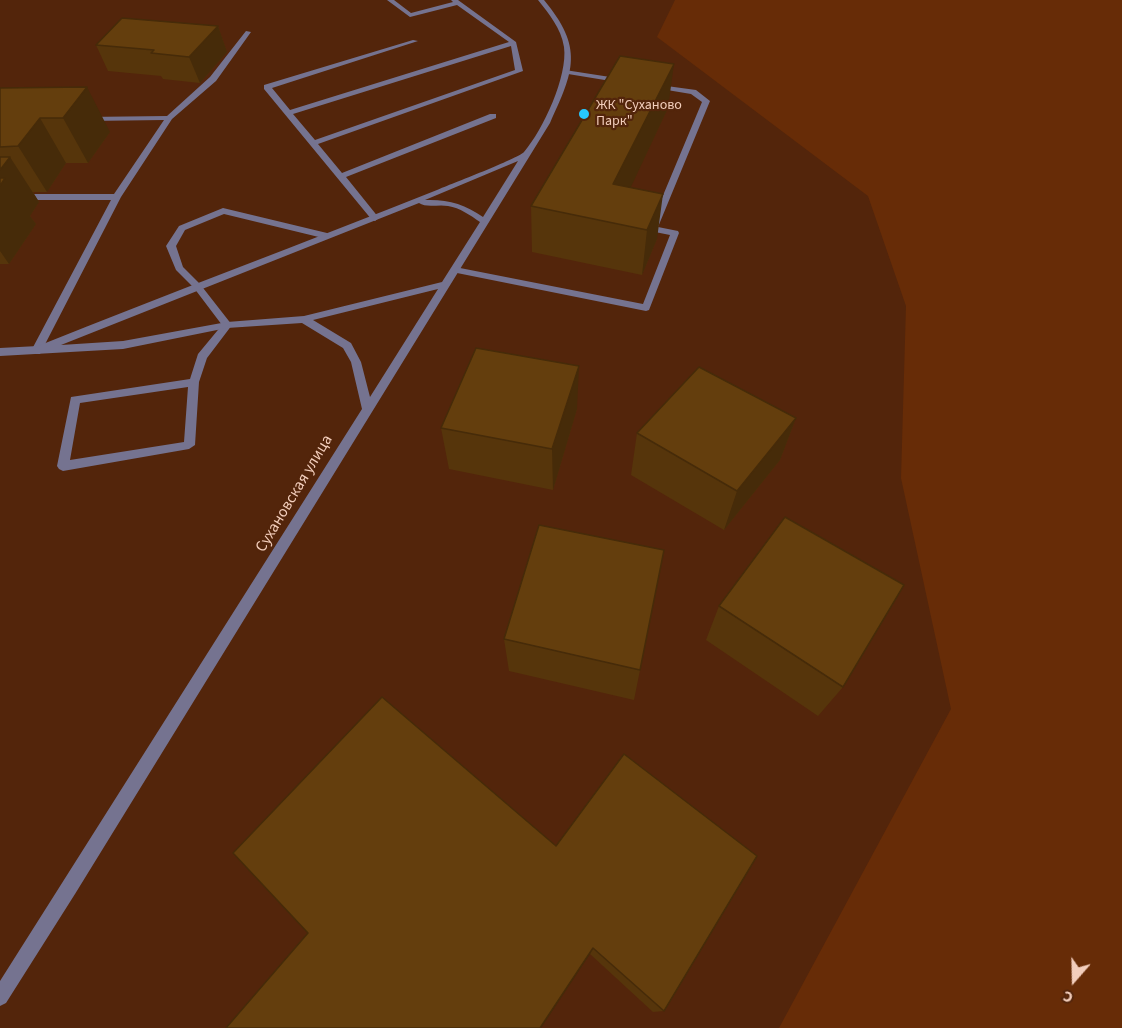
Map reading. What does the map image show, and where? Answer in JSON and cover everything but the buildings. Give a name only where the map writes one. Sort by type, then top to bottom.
[{"type":"street","points":[[313,143],[519,71],[514,43],[456,1],[410,15],[390,0]]},
{"type":"street","name":"Сухановская улица","points":[[0,997],[215,657],[367,408],[546,123],[566,82],[569,63],[567,40],[541,0]]},
{"type":"street","points":[[36,351],[117,196],[169,118],[213,79],[248,32]]},
{"type":"street","points":[[375,218],[267,87],[415,41]]},
{"type":"street","points":[[288,113],[514,43]]},
{"type":"street","points":[[568,72],[637,83]]},
{"type":"street","points":[[455,270],[646,308],[675,233],[653,229],[706,101],[693,92],[648,85]]},
{"type":"street","points":[[342,176],[493,116]]},
{"type":"street","points":[[79,119],[169,118]]},
{"type":"street","points":[[36,351],[197,286],[410,205],[526,155]]},
{"type":"street","points":[[0,197],[117,196]]},
{"type":"street","points":[[410,205],[439,201],[466,208],[485,222]]},
{"type":"street","points":[[227,325],[179,267],[171,246],[182,228],[223,211],[327,236]]},
{"type":"street","points":[[0,352],[123,345],[227,325],[304,319],[446,284]]},
{"type":"street","points":[[304,319],[347,346],[356,362],[367,408]]},
{"type":"street","points":[[194,382],[75,400],[63,466],[189,445],[194,382],[202,357],[227,325]]},
{"type":"shaded area","points":[[675,0],[1122,0],[1122,1028],[779,1028],[951,709],[901,478],[906,306],[868,196],[657,37]]},
{"type":"place","name":"ЖК \"Суханово Парк\"","points":[[584,114]]}]
